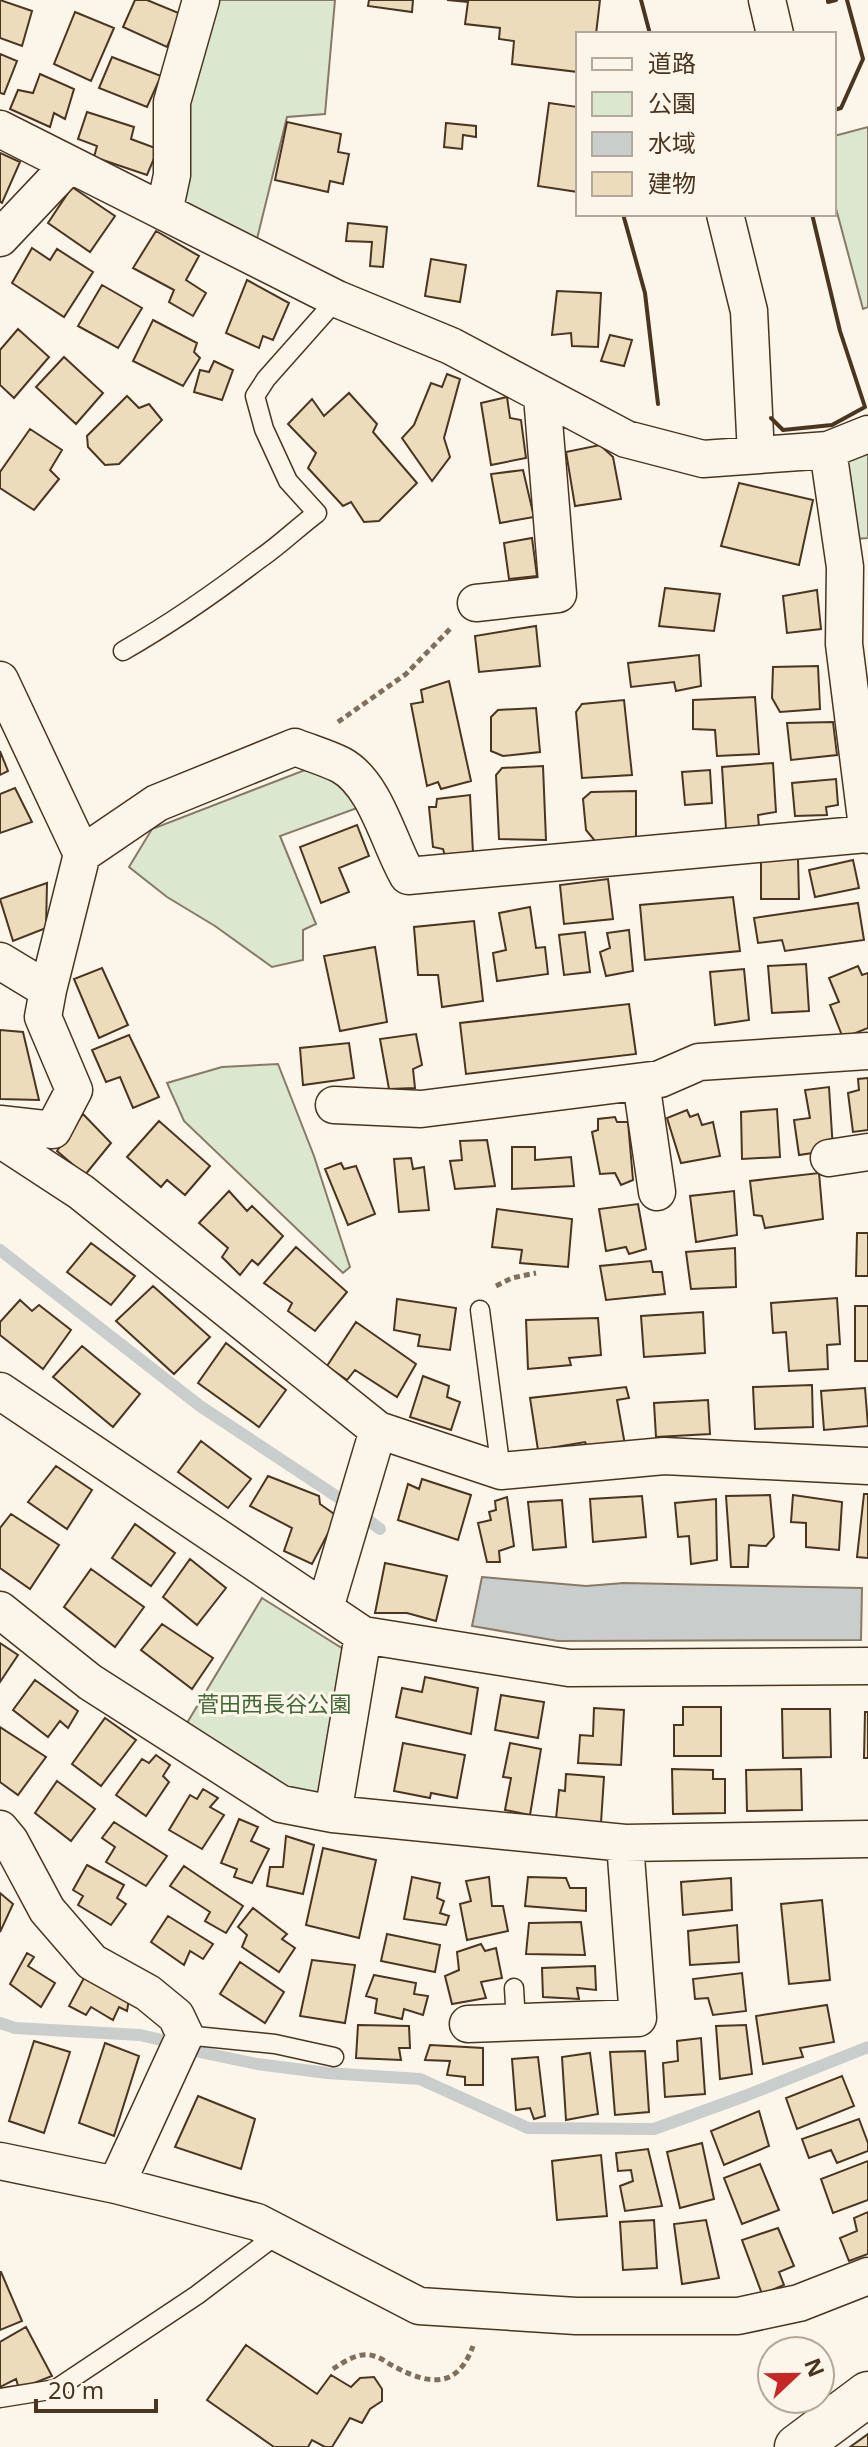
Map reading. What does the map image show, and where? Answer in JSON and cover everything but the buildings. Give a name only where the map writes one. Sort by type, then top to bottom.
[{"type":"street","points":[[164,212],[172,175],[172,102],[201,0]]},
{"type":"street","points":[[767,0],[775,32]]},
{"type":"street","points":[[0,129],[337,299],[451,346],[626,439],[703,459],[828,450],[868,434]]},
{"type":"street","points":[[0,238],[69,165]]},
{"type":"street","points":[[725,216],[749,311],[756,455]]},
{"type":"street","points":[[476,603],[558,594],[542,396]]},
{"type":"street","points":[[82,854],[157,803],[295,747],[344,766],[360,783],[375,802],[408,876],[868,834],[844,644],[845,567],[828,450]]},
{"type":"street","points":[[0,680],[82,854],[43,1017],[74,1090],[53,1130],[0,1124]]},
{"type":"street","points":[[0,961],[48,990]]},
{"type":"street","points":[[334,1105],[421,1109],[660,1079],[699,1062],[868,1051]]},
{"type":"street","points":[[641,1082],[657,1192]]},
{"type":"street","points":[[0,1139],[81,1192],[378,1430],[501,1471],[664,1456],[868,1466]]},
{"type":"street","points":[[829,1158],[868,1152]]},
{"type":"street","points":[[0,1391],[363,1635],[569,1668],[868,1666]]},
{"type":"street","points":[[325,1608],[378,1430]]},
{"type":"street","points":[[0,1610],[90,1682],[281,1804],[333,1814],[625,1843],[868,1839]]},
{"type":"street","points":[[333,1814],[363,1635]]},
{"type":"street","points":[[0,1829],[10,1841],[47,1910],[92,1962],[148,1993],[176,2016],[185,2035],[116,2185]]},
{"type":"street","points":[[468,2024],[515,2005],[638,2018],[625,1843]]},
{"type":"street","points":[[0,2161],[116,2185],[257,2222],[419,2306],[576,2316],[738,2316],[799,2303],[868,2276]]},
{"type":"street","points":[[797,2447],[868,2394]]},
{"type":"lane","points":[[123,651],[161,629],[262,558],[317,513],[288,481],[264,429],[255,396],[266,379],[337,299]]},
{"type":"lane","points":[[480,1310],[501,1471]]},
{"type":"lane","points":[[185,2035],[275,2044],[334,2057]]},
{"type":"lane","points":[[0,2398],[56,2389],[197,2295],[279,2233]]},
{"type":"path","points":[[295,747],[355,712],[406,674],[476,603]]},
{"type":"path","points":[[480,1310],[489,1289],[512,1278],[536,1273]]},
{"type":"path","points":[[333,2369],[350,2358],[373,2355],[421,2380],[440,2380],[457,2374],[468,2359],[482,2310]]},
{"type":"green space","points":[[208,0],[335,0],[325,114],[287,117],[255,247],[181,203],[182,90]]},
{"type":"green space","points":[[868,127],[868,307],[863,309],[836,208],[836,135]]},
{"type":"green space","points":[[868,449],[868,538],[854,539],[847,458]]},
{"type":"green space","points":[[305,770],[344,782],[360,807],[280,836],[316,924],[303,930],[303,960],[272,967],[215,926],[167,897],[129,867],[152,829]]},
{"type":"green space","points":[[278,1064],[314,1156],[350,1267],[343,1273],[184,1121],[167,1083],[222,1067]]},
{"type":"green space","name":"菅田西長谷公園","points":[[262,1598],[348,1652],[322,1798],[281,1789],[187,1723]]},
{"type":"water","points":[[482,1577],[586,1586],[624,1583],[862,1588],[861,1640],[558,1641],[472,1626]]},
{"type":"waterway","points":[[0,1250],[200,1406],[339,1498],[380,1529]]},
{"type":"waterway","points":[[0,2023],[15,2028],[140,2035],[170,2042]]},
{"type":"waterway","points":[[195,2051],[257,2064],[327,2073],[420,2079],[528,2128],[654,2129],[868,2047]]},
{"type":"wall","points":[[641,0],[649,32]]},
{"type":"wall","points":[[828,0],[836,0]]},
{"type":"wall","points":[[836,109],[841,108],[863,59],[847,0]]},
{"type":"wall","points":[[624,216],[645,293],[658,404]]},
{"type":"wall","points":[[771,418],[783,430],[832,425],[865,407],[840,331],[812,216]]}]
